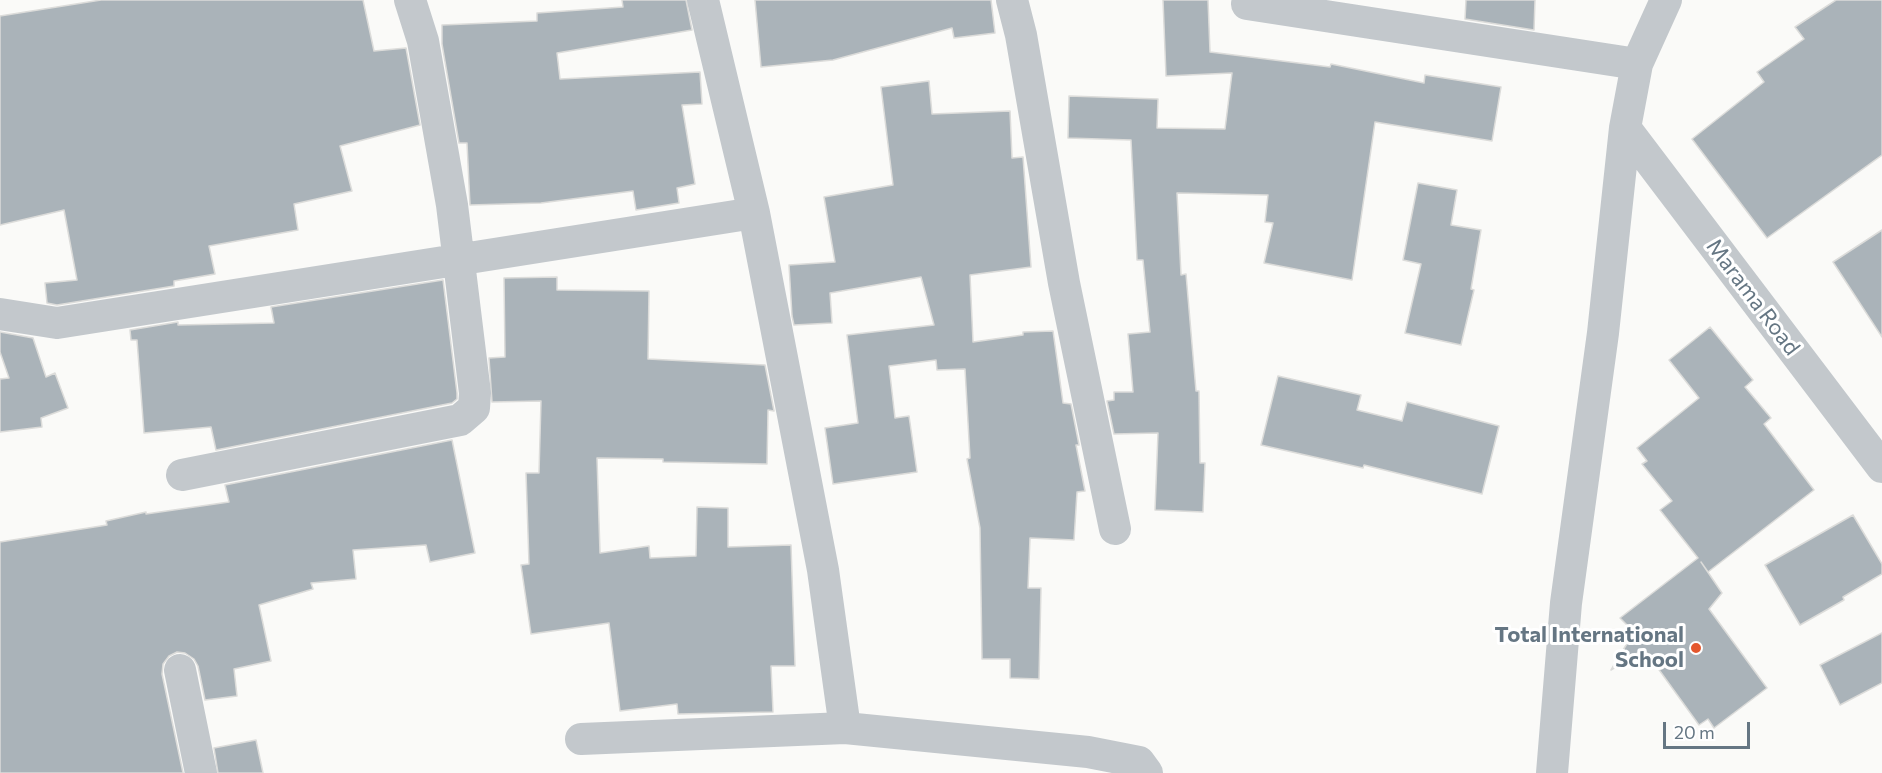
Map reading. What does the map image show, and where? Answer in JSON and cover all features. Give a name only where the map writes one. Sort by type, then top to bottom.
[{"type":"street","points":[[182,475],[460,420],[474,408],[475,393],[452,205],[423,41],[410,0]]},
{"type":"street","points":[[703,0],[754,213],[823,570],[845,728]]},
{"type":"street","points":[[1012,0],[1021,35],[1064,283],[1115,529]]},
{"type":"street","points":[[1552,773],[1566,603],[1604,333],[1625,128],[1637,64],[1666,0]]},
{"type":"street","points":[[1247,4],[1637,64]]},
{"type":"street","name":"Marama Road","points":[[1625,128],[1882,467]]},
{"type":"street","points":[[0,314],[57,322],[754,213]]},
{"type":"street","points":[[180,670],[201,773]]},
{"type":"street","points":[[581,739],[845,728],[1088,752],[1139,762],[1147,773]]},
{"type":"building","points":[[101,0],[363,0],[374,51],[406,48],[420,125],[340,146],[352,191],[294,204],[298,230],[209,246],[215,274],[174,281],[174,286],[57,305],[47,303],[45,283],[77,280],[64,210],[0,225],[0,16]]},
{"type":"building","points":[[622,0],[686,0],[692,30],[557,53],[560,79],[700,72],[702,104],[682,105],[695,184],[677,188],[679,203],[636,210],[633,191],[541,203],[470,205],[467,143],[459,143],[442,44],[442,25],[537,21],[537,13],[623,7]]},
{"type":"building","points":[[755,0],[991,0],[995,33],[954,38],[952,28],[833,60],[761,67]]},
{"type":"building","points":[[1163,0],[1208,0],[1210,52],[1330,67],[1331,64],[1424,83],[1425,75],[1501,87],[1492,141],[1375,122],[1352,280],[1264,263],[1273,223],[1265,222],[1268,195],[1177,193],[1181,275],[1186,274],[1196,391],[1199,391],[1200,463],[1205,463],[1203,512],[1155,510],[1158,433],[1114,434],[1107,401],[1114,400],[1114,392],[1133,392],[1128,334],[1150,332],[1143,260],[1137,260],[1131,140],[1068,138],[1069,96],[1158,99],[1157,128],[1225,129],[1232,73],[1166,76]]},
{"type":"building","points":[[1466,0],[1535,0],[1534,30],[1465,19]]},
{"type":"building","points":[[1836,0],[1882,0],[1882,155],[1767,238],[1692,139],[1764,82],[1757,72],[1804,39],[1795,27]]},
{"type":"building","points":[[929,81],[932,114],[1010,111],[1012,158],[1023,157],[1031,267],[970,275],[973,342],[1023,335],[1023,332],[1053,331],[1063,403],[1071,404],[1079,445],[1076,445],[1085,491],[1077,492],[1074,540],[1030,538],[1028,588],[1041,588],[1039,679],[1010,678],[1010,659],[982,659],[980,528],[967,459],[970,458],[965,369],[937,370],[936,360],[889,366],[895,418],[909,416],[917,472],[833,484],[825,428],[858,423],[847,335],[934,325],[921,277],[830,293],[832,323],[794,325],[792,316],[789,265],[835,262],[824,197],[893,185],[881,87]]},
{"type":"building","points":[[1418,183],[1457,190],[1451,225],[1481,230],[1471,289],[1474,290],[1461,345],[1405,333],[1421,264],[1403,260]]},
{"type":"building","points":[[1882,230],[1882,337],[1833,262]]},
{"type":"building","points":[[557,277],[557,290],[649,291],[648,359],[765,365],[774,411],[768,410],[767,464],[597,458],[600,553],[649,546],[650,558],[696,556],[697,507],[728,508],[728,547],[791,545],[795,666],[771,666],[773,712],[678,714],[677,704],[620,711],[609,623],[531,634],[521,565],[529,564],[526,473],[539,473],[541,401],[492,402],[489,358],[505,357],[504,278]]},
{"type":"building","points":[[443,280],[457,393],[457,399],[452,403],[216,450],[211,427],[144,433],[137,340],[131,340],[130,330],[178,322],[178,325],[274,323],[271,307]]},
{"type":"building","points":[[1710,327],[1753,380],[1745,387],[1771,418],[1764,424],[1814,490],[1708,572],[1701,562],[1722,593],[1709,609],[1767,688],[1714,728],[1708,719],[1699,725],[1644,649],[1611,670],[1634,632],[1620,618],[1698,558],[1660,510],[1672,501],[1642,464],[1647,461],[1637,448],[1699,398],[1669,360]]},
{"type":"building","points":[[0,332],[33,338],[46,377],[55,373],[68,408],[41,418],[42,427],[0,432],[0,379],[9,378],[0,352]]},
{"type":"building","points":[[1278,376],[1361,395],[1357,410],[1402,421],[1407,402],[1499,426],[1482,494],[1364,465],[1363,468],[1261,445]]},
{"type":"building","points":[[452,440],[475,553],[430,562],[426,545],[353,550],[356,579],[311,583],[313,589],[259,605],[271,661],[234,669],[237,696],[205,700],[198,666],[194,659],[185,653],[177,652],[169,656],[163,664],[162,674],[183,773],[0,773],[0,542],[107,525],[106,521],[146,512],[146,514],[229,502],[225,485]]},
{"type":"building","points":[[1853,515],[1882,564],[1882,574],[1843,597],[1844,600],[1800,625],[1765,565]]},
{"type":"building","points":[[1882,633],[1882,683],[1840,705],[1820,665]]},
{"type":"building","points":[[256,740],[263,773],[218,773],[214,748]]},
{"type":"place","name":"Total International School","points":[[1696,648]]}]
